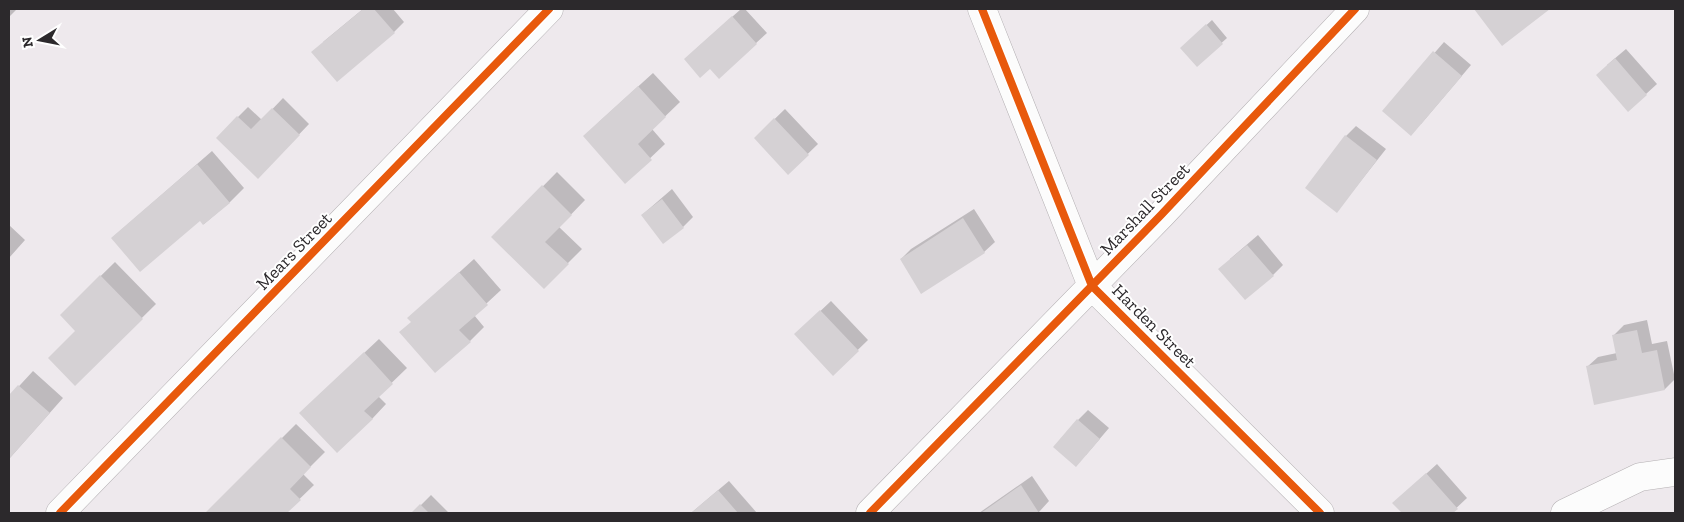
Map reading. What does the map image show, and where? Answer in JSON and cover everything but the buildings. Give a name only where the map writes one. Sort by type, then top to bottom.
[{"type":"street","name":"Mears Street","points":[[60,513],[549,9]]},
{"type":"street","name":"Harden Street","points":[[982,9],[1092,286],[1320,513]]},
{"type":"street","name":"Marshall Street","points":[[870,513],[1092,286],[1355,9]]},
{"type":"street","points":[[1565,513],[1640,477],[1675,472]]},
{"type":"cycle path","points":[[60,513],[549,9]]},
{"type":"cycle path","points":[[982,9],[1092,286],[1320,513]]},
{"type":"cycle path","points":[[870,513],[1161,215],[1355,9]]}]
